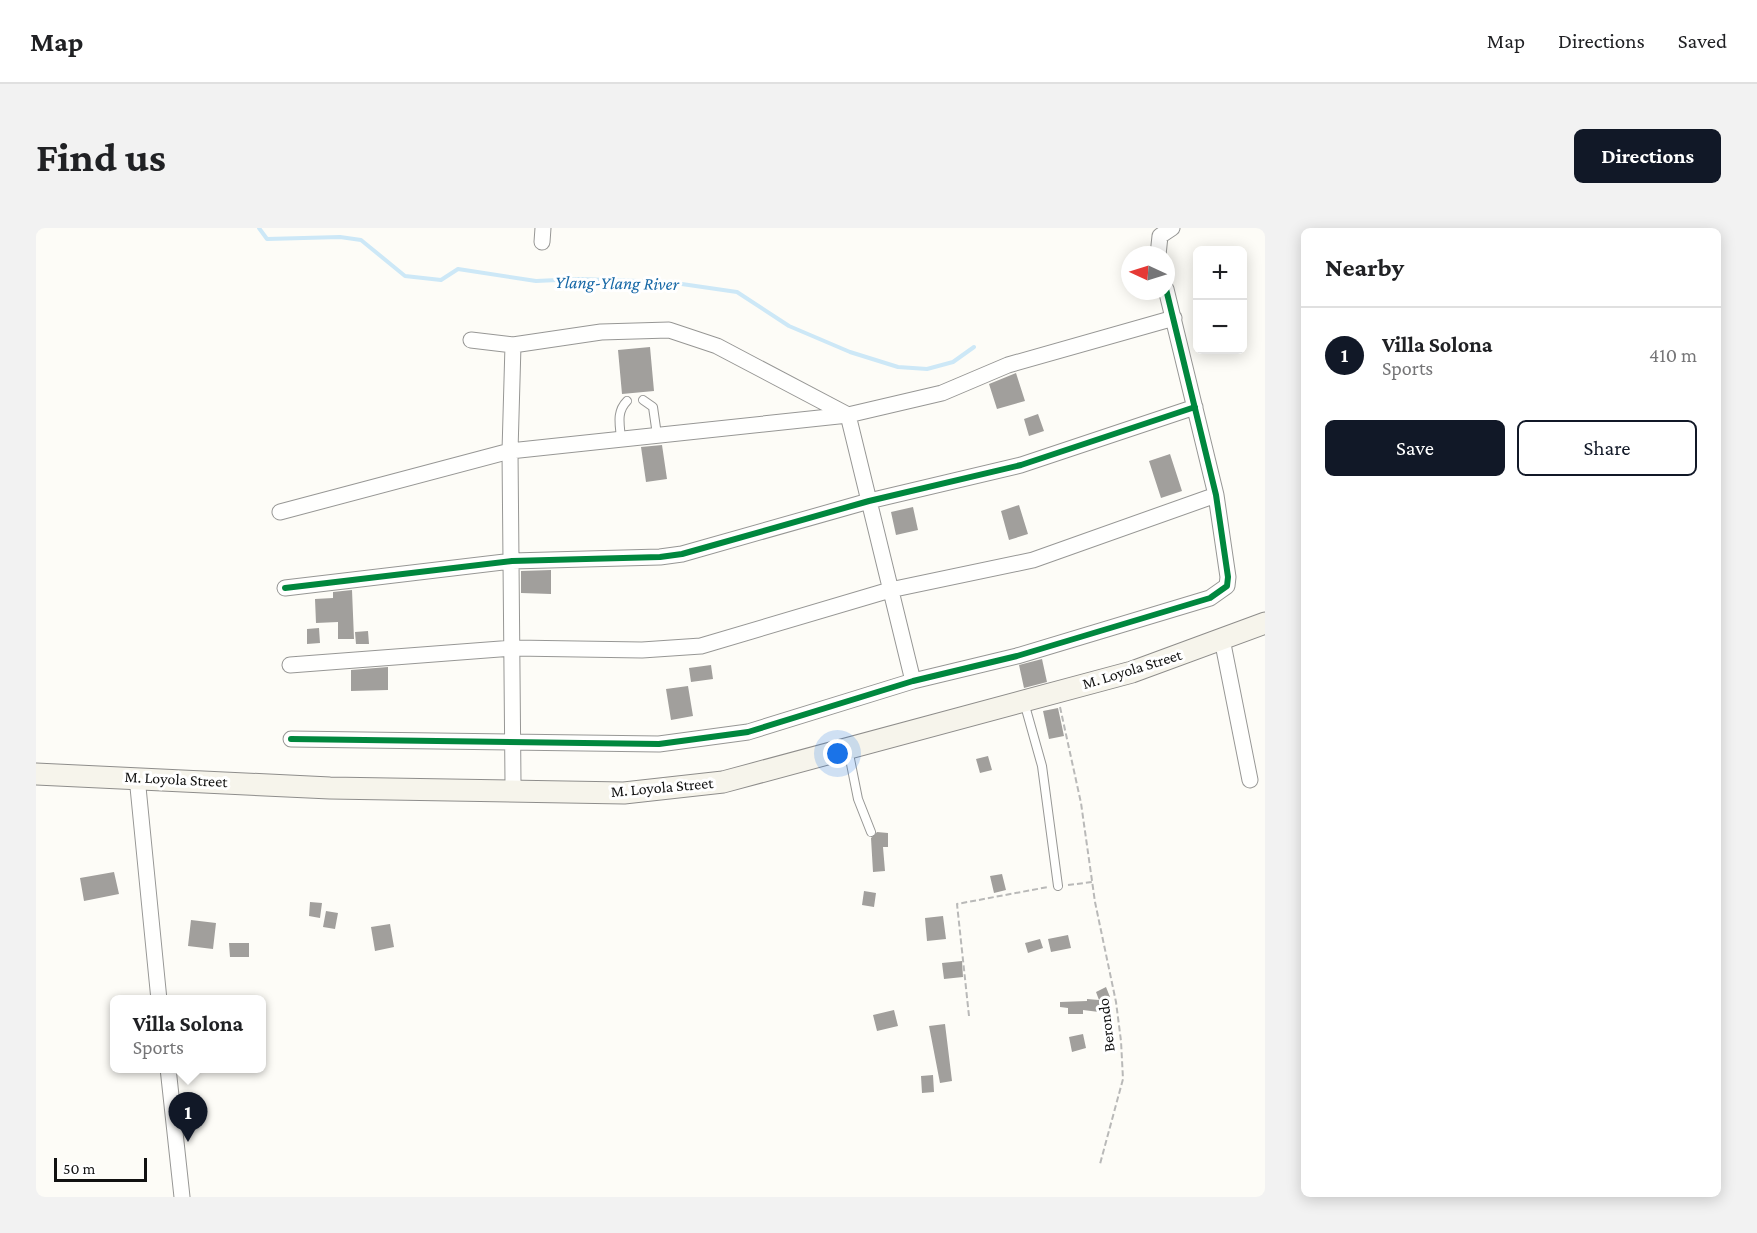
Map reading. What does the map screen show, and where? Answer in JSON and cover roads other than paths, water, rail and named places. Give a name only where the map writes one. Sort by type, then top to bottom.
[{"type":"street","points":[[1159,246],[1160,236],[1172,228]]},
{"type":"street","points":[[291,739],[659,744],[748,732],[913,681],[1017,656],[1210,598],[1227,586],[1228,577],[1216,495],[1169,300]]},
{"type":"street","points":[[280,512],[510,451],[848,415],[942,393],[1008,365],[1174,318]]},
{"type":"street","points":[[471,340],[513,345],[601,332],[669,330],[717,345],[848,415],[913,681]]},
{"type":"street","points":[[513,345],[510,451],[513,783]]},
{"type":"street","points":[[285,588],[512,561],[660,557],[682,554],[868,501],[1021,465],[1195,407]]},
{"type":"street","points":[[290,665],[513,648],[642,650],[701,646],[890,590],[1033,560],[1216,495]]},
{"type":"street","name":"M. Loyola Street","points":[[36,774],[137,777],[330,788],[624,793],[723,782],[1132,672],[1265,623]]},
{"type":"street","points":[[1222,639],[1250,780]]},
{"type":"street","points":[[137,777],[159,995]]},
{"type":"street","points":[[169,1073],[182,1197]]},
{"type":"lane","points":[[643,400],[653,407],[657,435]]},
{"type":"lane","points":[[621,439],[619,417],[621,406],[627,401]]},
{"type":"lane","points":[[1024,700],[1041,766],[1058,886]]},
{"type":"lane","points":[[848,748],[858,799],[871,832]]},
{"type":"waterway","name":"Ylang-Ylang River","points":[[259,228],[267,239],[340,237],[361,240],[405,276],[441,280],[458,269],[536,281],[579,279],[668,282],[737,292],[789,326],[850,352],[898,367],[927,369],[953,362],[974,347]]},
{"type":"place","name":"Villa Solona","points":[[188,1142]]}]
